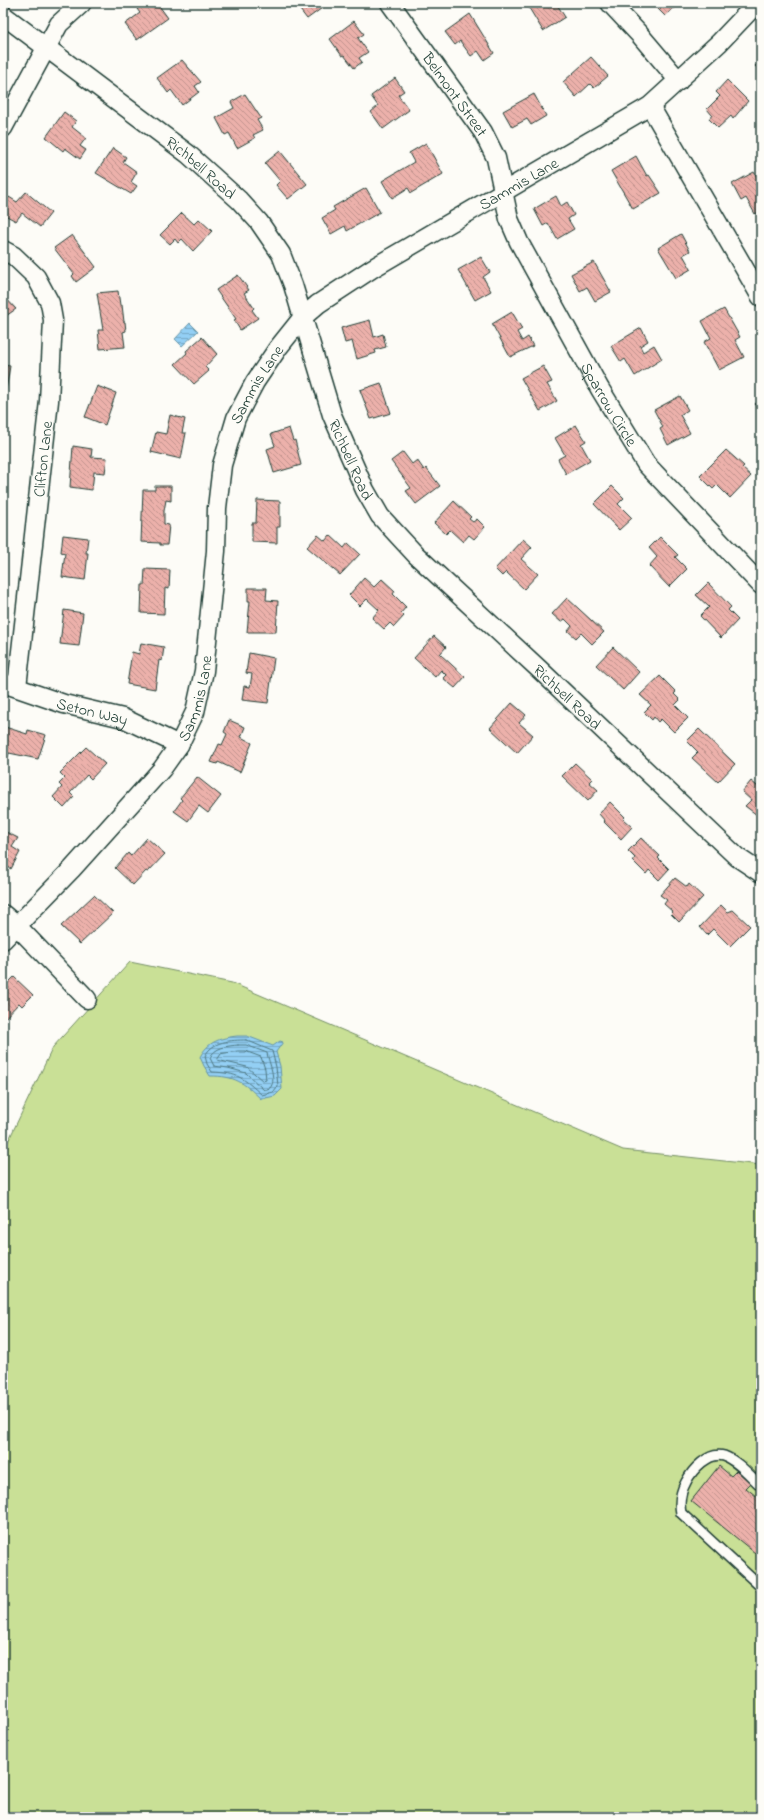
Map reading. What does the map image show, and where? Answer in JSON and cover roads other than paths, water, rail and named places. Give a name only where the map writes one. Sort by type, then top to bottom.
[{"type":"street","points":[[3,128],[59,24],[82,3]]},
{"type":"street","name":"Belmont Street","points":[[390,3],[483,132],[496,158],[504,192]]},
{"type":"street","points":[[610,3],[640,35],[679,81]]},
{"type":"street","name":"Sammis Lane","points":[[3,940],[72,869],[162,769],[179,745],[195,712],[204,671],[216,551],[217,508],[222,466],[236,418],[255,382],[278,348],[302,318],[318,304],[372,268],[650,106],[719,43],[757,3]]},
{"type":"street","name":"Richbell Road","points":[[3,15],[188,154],[239,200],[259,222],[281,254],[293,285],[332,415],[365,490],[380,516],[416,555],[732,852],[761,873]]},
{"type":"street","points":[[650,106],[761,297]]},
{"type":"street","name":"Sparrow Circle","points":[[504,192],[509,219],[518,242],[600,389],[646,464],[761,585]]},
{"type":"street","name":"Clifton Lane","points":[[3,250],[14,256],[36,277],[50,303],[53,320],[48,401],[10,685]]},
{"type":"street","name":"Seton Way","points":[[10,685],[64,704],[123,718],[179,745]]},
{"type":"street","points":[[3,914],[17,926],[87,999]]},
{"type":"lane","points":[[761,1486],[737,1464],[724,1456],[712,1456],[697,1467],[685,1483],[680,1503],[681,1513],[761,1587]]},
{"type":"water","points":[[190,323],[198,331],[182,346],[175,339]]},
{"type":"water","points":[[247,1036],[273,1046],[280,1041],[283,1042],[276,1052],[280,1066],[282,1089],[275,1096],[261,1099],[244,1084],[238,1081],[226,1077],[210,1076],[200,1057],[203,1052],[207,1047],[220,1039]]}]
